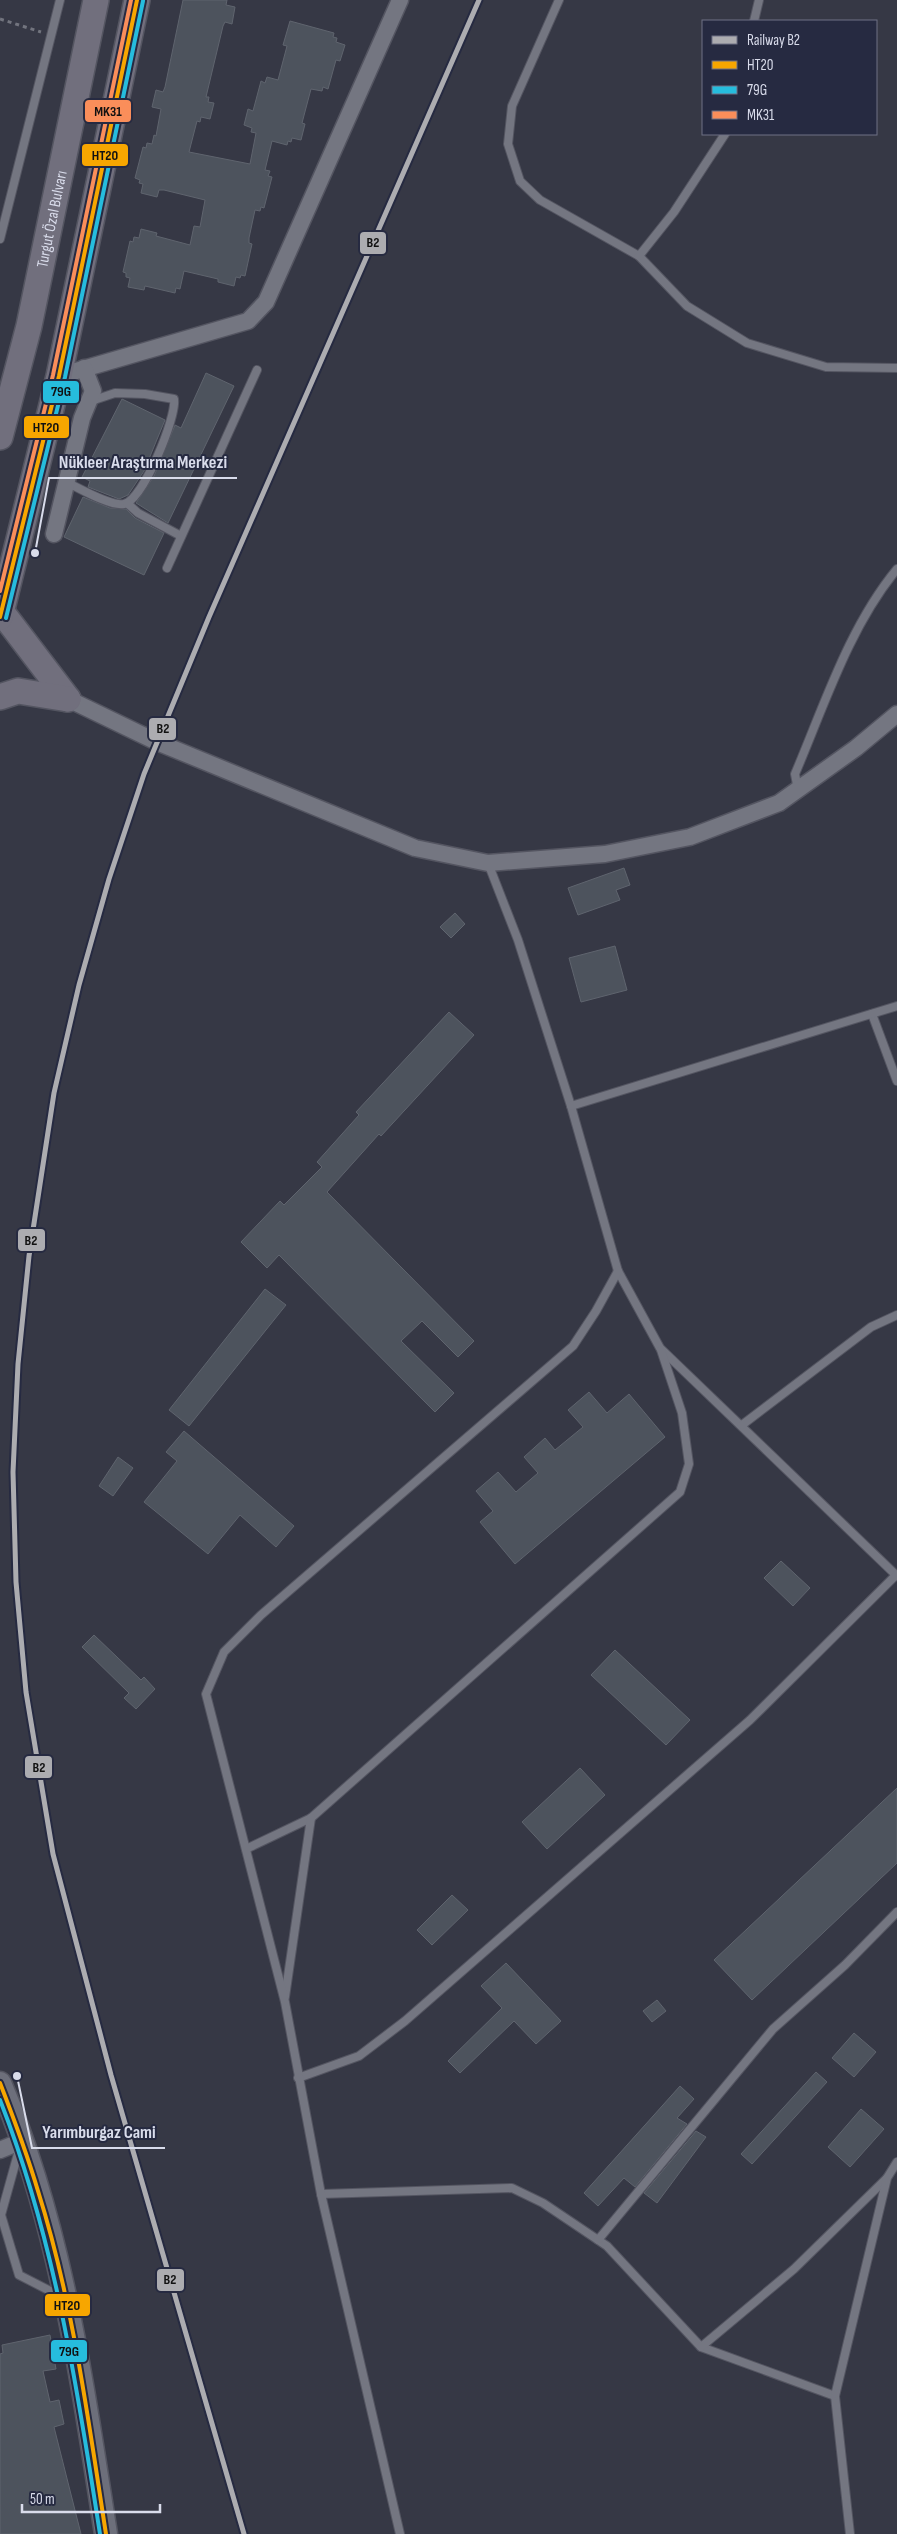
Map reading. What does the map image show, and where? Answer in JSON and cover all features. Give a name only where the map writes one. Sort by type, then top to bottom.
[{"type":"main road","name":"Turgut Özal Bulvarı","points":[[0,437],[28,326],[96,0]]},
{"type":"main road","points":[[68,699],[1,614],[58,376],[137,0]]},
{"type":"main road","points":[[0,697],[18,691],[68,699]]},
{"type":"street","points":[[58,376],[248,322],[266,302],[400,0]]},
{"type":"street","points":[[54,534],[82,418],[93,391],[84,368]]},
{"type":"street","points":[[68,699],[157,742],[415,848],[488,863],[605,854],[690,837],[779,804],[856,748],[897,714]]},
{"type":"street","points":[[0,2082],[22,2141],[45,2214],[66,2299],[106,2534]]},
{"type":"street","points":[[0,2150],[22,2141]]},
{"type":"lane","points":[[0,240],[60,0]]},
{"type":"lane","points":[[559,0],[512,106],[508,144],[520,181],[540,200],[639,256],[687,306],[747,343],[826,368],[897,368]]},
{"type":"lane","points":[[754,20],[760,0]]},
{"type":"lane","points":[[639,256],[674,212],[723,135]]},
{"type":"lane","points":[[166,568],[257,370]]},
{"type":"lane","points":[[66,482],[113,504],[127,503],[138,494],[159,452],[175,408],[174,399],[145,394],[115,393],[88,402]]},
{"type":"lane","points":[[127,503],[138,513],[181,536]]},
{"type":"lane","points":[[798,790],[795,774],[841,664],[883,586],[897,569]]},
{"type":"lane","points":[[246,1849],[311,1818],[680,1492],[689,1464],[683,1422],[660,1348],[618,1271],[571,1106],[518,940],[488,863]]},
{"type":"lane","points":[[571,1106],[897,1006]]},
{"type":"lane","points":[[872,1014],[897,1080]]},
{"type":"lane","points":[[400,2534],[321,2194],[285,2002],[206,1694],[224,1652],[261,1615],[573,1346],[596,1311],[618,1271]]},
{"type":"lane","points":[[742,1425],[871,1327],[897,1315]]},
{"type":"lane","points":[[298,2078],[359,2056],[405,2021],[750,1720],[897,1576],[660,1348]]},
{"type":"lane","points":[[285,2002],[311,1818]]},
{"type":"lane","points":[[598,2240],[773,2029],[845,1965],[897,1912]]},
{"type":"lane","points":[[22,2141],[1,2215],[19,2275],[66,2299]]},
{"type":"lane","points":[[701,2347],[794,2269],[887,2178],[897,2162]]},
{"type":"lane","points":[[850,2534],[835,2396],[887,2178]]},
{"type":"lane","points":[[321,2194],[512,2188],[543,2202],[607,2246],[701,2347],[835,2396]]},
{"type":"path","points":[[0,19],[52,35]]},
{"type":"building","points":[[183,0],[227,0],[226,5],[235,7],[232,24],[225,22],[223,26],[206,97],[209,97],[208,102],[214,103],[210,119],[201,117],[200,122],[197,121],[189,152],[250,164],[256,133],[251,132],[252,128],[244,125],[248,109],[253,111],[261,81],[265,83],[267,77],[278,80],[287,46],[283,45],[290,21],[334,33],[333,37],[337,38],[336,42],[345,45],[340,61],[336,60],[328,89],[323,87],[322,91],[311,89],[302,123],[305,124],[301,140],[292,138],[291,142],[288,141],[287,145],[272,141],[265,170],[270,171],[268,176],[272,177],[264,208],[261,207],[260,211],[255,210],[249,238],[249,243],[252,244],[245,276],[236,277],[234,286],[218,282],[218,279],[184,271],[180,289],[176,288],[175,293],[145,286],[144,290],[128,287],[130,278],[126,277],[126,273],[123,272],[130,241],[133,242],[134,237],[139,238],[141,229],[157,233],[156,236],[190,245],[194,226],[200,227],[205,200],[164,190],[159,190],[157,197],[141,193],[143,184],[139,183],[140,180],[135,178],[143,147],[146,148],[147,143],[152,144],[154,135],[156,136],[161,109],[152,107],[156,90],[163,92],[165,87]]},
{"type":"building","points":[[206,373],[234,386],[168,523],[136,503],[154,476],[175,425],[181,428]]},
{"type":"building","points":[[122,399],[165,420],[144,471],[128,495],[119,499],[88,487],[90,481],[82,477]]},
{"type":"building","points":[[83,497],[110,508],[126,509],[135,518],[164,533],[144,575],[64,537]]},
{"type":"building","points":[[624,868],[630,885],[616,890],[620,900],[578,915],[568,888]]},
{"type":"building","points":[[455,913],[465,924],[451,938],[440,927]]},
{"type":"building","points":[[615,946],[627,990],[581,1002],[569,958]]},
{"type":"building","points":[[449,1012],[474,1035],[381,1136],[379,1134],[327,1192],[474,1341],[458,1357],[422,1321],[401,1341],[454,1393],[435,1412],[279,1255],[267,1268],[241,1242],[280,1201],[284,1205],[322,1167],[317,1162],[359,1115],[356,1112]]},
{"type":"building","points":[[265,1289],[286,1305],[189,1426],[169,1410]]},
{"type":"building","points":[[589,1392],[607,1413],[629,1394],[665,1437],[515,1564],[480,1522],[493,1511],[476,1491],[498,1472],[516,1492],[538,1473],[524,1457],[545,1438],[555,1450],[583,1427],[568,1410]]},
{"type":"building","points":[[184,1431],[294,1526],[276,1547],[240,1515],[208,1554],[144,1502],[177,1461],[166,1452]]},
{"type":"building","points":[[118,1457],[133,1468],[113,1496],[99,1486]]},
{"type":"building","points":[[781,1561],[810,1588],[793,1606],[764,1578]]},
{"type":"building","points":[[94,1635],[141,1680],[144,1677],[155,1689],[136,1709],[124,1698],[129,1693],[82,1647]]},
{"type":"building","points":[[615,1650],[690,1720],[666,1745],[591,1675]]},
{"type":"building","points":[[580,1768],[605,1795],[547,1849],[522,1822]]},
{"type":"building","points":[[897,1788],[897,1863],[752,2000],[714,1960]]},
{"type":"building","points":[[452,1895],[468,1910],[432,1945],[417,1930]]},
{"type":"building","points":[[506,1963],[561,2021],[536,2044],[514,2021],[460,2073],[448,2061],[502,2008],[481,1986]]},
{"type":"building","points":[[657,2000],[666,2011],[652,2022],[643,2011]]},
{"type":"building","points":[[854,2033],[876,2052],[854,2077],[832,2058]]},
{"type":"building","points":[[816,2072],[827,2082],[752,2164],[741,2154]]},
{"type":"building","points":[[680,2086],[694,2099],[677,2118],[687,2124],[635,2187],[624,2178],[598,2206],[584,2193]]},
{"type":"building","points":[[861,2109],[884,2129],[850,2167],[828,2147]]},
{"type":"building","points":[[696,2131],[706,2137],[657,2203],[644,2193]]},
{"type":"building","points":[[50,2335],[56,2369],[43,2371],[50,2402],[59,2400],[64,2424],[54,2427],[81,2534],[0,2534],[0,2354],[3,2353],[2,2345]]},
{"type":"rail line","name":"B2","points":[[244,2534],[111,2075],[53,1854],[26,1692],[16,1582],[13,1472],[18,1364],[29,1256],[54,1093],[79,985],[109,879],[144,774],[209,617],[479,0]]},
{"type":"transit line","name":"MK31","points":[[0,591],[53,375],[131,0]]},
{"type":"transit line","name":"HT20","points":[[0,617],[59,376],[137,0]]},
{"type":"transit line","name":"79G","points":[[6,618],[65,377],[143,1]]},
{"type":"transit line","name":"HT20","points":[[0,2083],[34,2177],[61,2275],[86,2404],[106,2534]]},
{"type":"transit line","name":"79G","points":[[0,2100],[36,2206],[50,2260],[73,2369],[100,2534]]},
{"type":"place","name":"Nükleer Araştırma Merkezi","points":[[35,553]]},
{"type":"place","name":"Yarımburgaz Cami","points":[[17,2076]]}]
